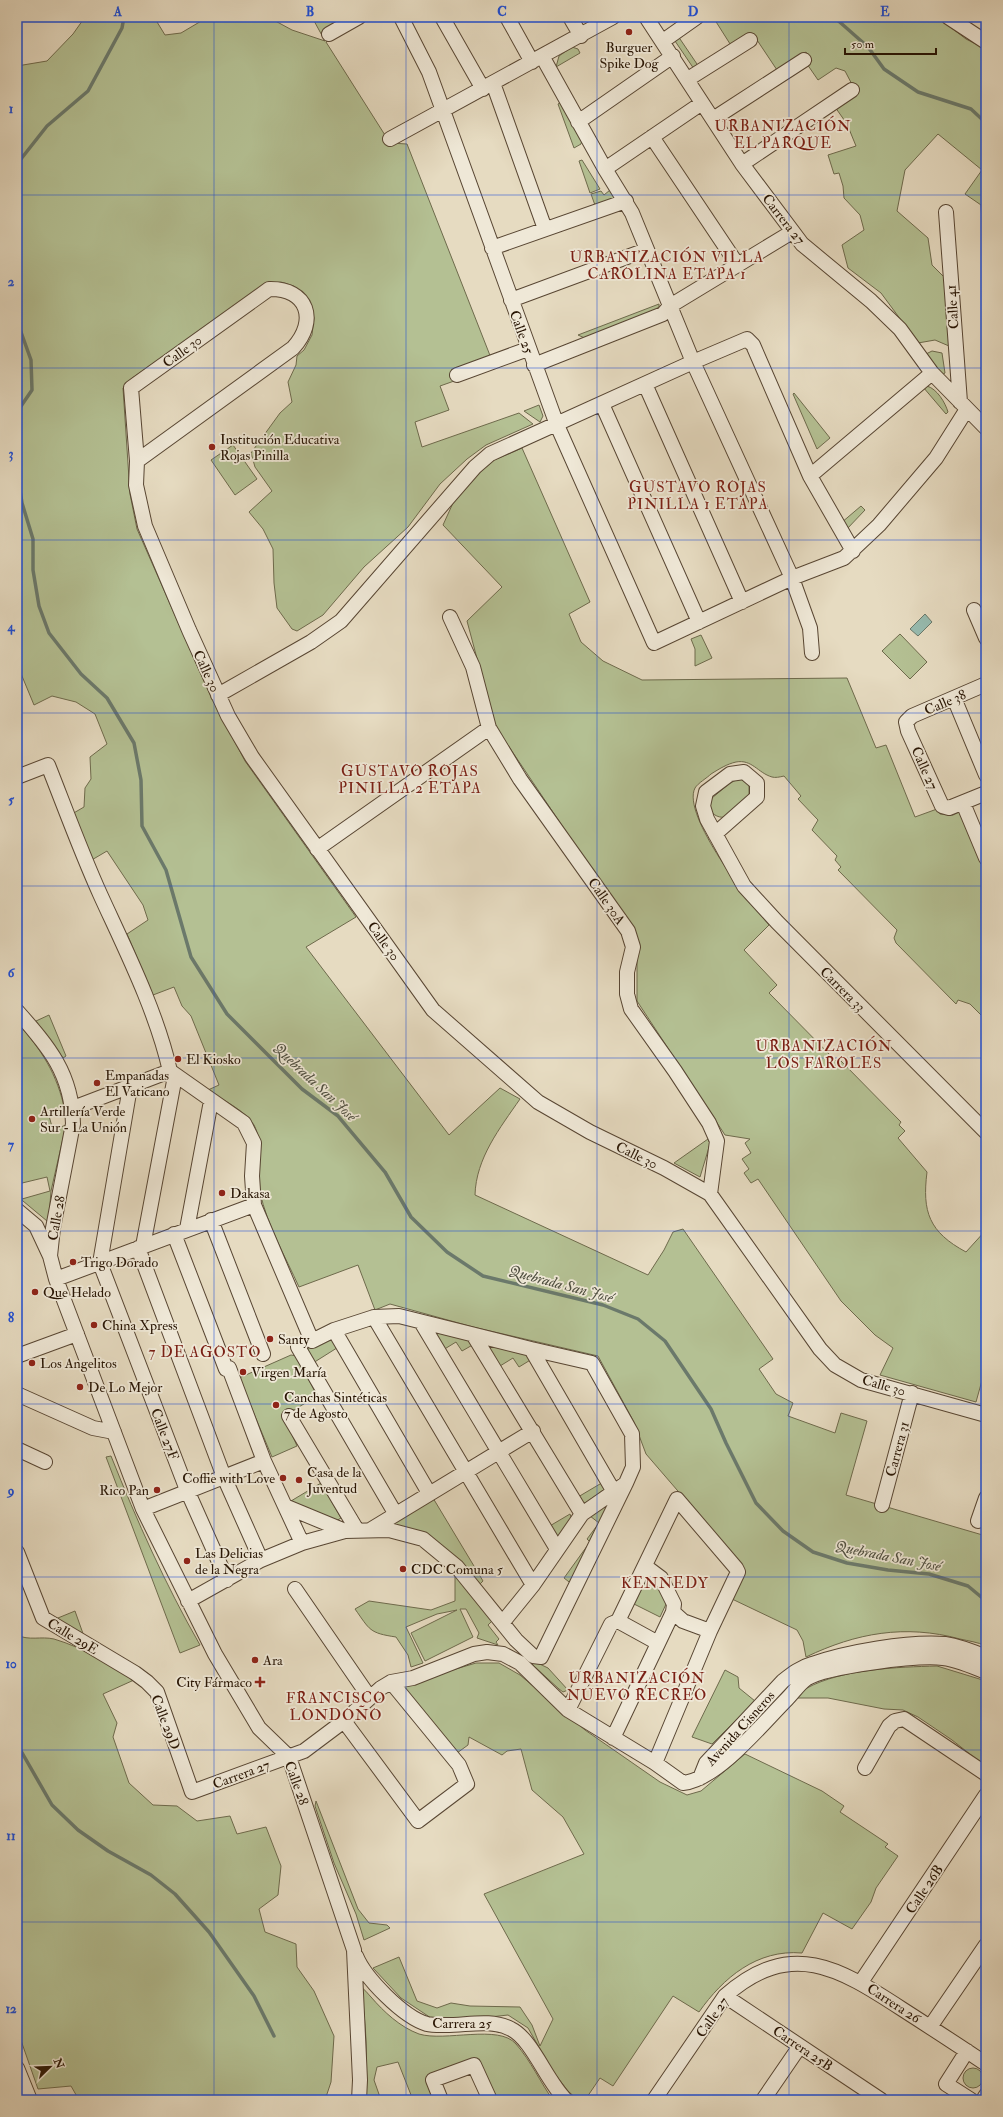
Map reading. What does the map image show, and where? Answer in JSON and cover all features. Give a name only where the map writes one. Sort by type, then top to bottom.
[{"type":"street","points":[[329,34],[359,17]]},
{"type":"street","name":"Calle 25","points":[[401,17],[429,72],[528,349],[557,424],[654,643],[699,622]]},
{"type":"street","points":[[442,17],[488,86],[545,229]]},
{"type":"street","points":[[507,17],[537,59],[578,122],[605,169],[626,201],[693,362],[792,578],[810,628],[812,653]]},
{"type":"street","points":[[570,17],[581,36]]},
{"type":"street","points":[[390,139],[581,36],[613,17]]},
{"type":"street","name":"Carrera 27","points":[[646,17],[673,56],[742,164],[792,232],[802,244],[871,300],[900,329],[932,373],[986,428]]},
{"type":"street","points":[[663,41],[697,17]]},
{"type":"street","points":[[948,17],[986,42]]},
{"type":"street","points":[[688,79],[750,40]]},
{"type":"street","points":[[578,122],[673,56]]},
{"type":"street","points":[[713,119],[804,60]]},
{"type":"street","points":[[742,164],[852,90]]},
{"type":"street","points":[[605,169],[702,103]]},
{"type":"street","points":[[652,137],[738,264]]},
{"type":"street","points":[[492,248],[626,201]]},
{"type":"street","name":"Calle 41","points":[[946,212],[963,405]]},
{"type":"street","points":[[534,365],[663,314],[670,306],[792,232]]},
{"type":"street","points":[[511,300],[646,250]]},
{"type":"street","name":"Calle 30","points":[[137,461],[293,348],[301,340],[306,330],[308,319],[305,308],[299,298],[280,288],[269,289],[131,388],[137,461],[136,485],[145,526],[218,695],[228,716],[252,757],[433,1010],[538,1102],[590,1132],[664,1168],[710,1194],[820,1349],[836,1365],[861,1380],[912,1393],[986,1415]]},
{"type":"street","points":[[218,695],[311,642],[341,621],[475,467],[490,454],[747,339],[753,345],[810,476],[853,551]]},
{"type":"street","points":[[457,375],[528,349]]},
{"type":"street","points":[[810,476],[932,373]]},
{"type":"street","points":[[645,384],[742,602]]},
{"type":"street","points":[[602,404],[699,622],[792,578],[834,564],[853,551],[936,458],[963,405]]},
{"type":"street","points":[[974,610],[986,638]]},
{"type":"street","name":"Calle 30A","points":[[450,617],[473,667],[489,728],[520,779],[628,931],[633,947],[627,980],[627,994],[631,1009],[675,1071],[709,1123],[717,1141],[710,1194]]},
{"type":"street","name":"Calle 38","points":[[906,722],[912,716],[986,684]]},
{"type":"street","points":[[954,698],[986,775]]},
{"type":"street","name":"Calle 27","points":[[906,722],[908,731],[942,806],[949,808],[963,803]]},
{"type":"street","points":[[318,849],[489,728]]},
{"type":"street","points":[[17,777],[48,765],[99,892],[137,977],[173,1074],[140,1247],[224,1477],[261,1560]]},
{"type":"street","name":"Carrera 33","points":[[715,834],[757,797],[757,783],[744,772],[730,774],[706,792],[703,806],[715,834],[744,886],[782,927],[986,1132]]},
{"type":"street","points":[[986,792],[963,803],[986,858]]},
{"type":"street","name":"Calle 28","points":[[17,1011],[50,1049],[67,1082],[73,1108],[73,1124],[53,1228],[50,1256],[56,1279],[143,1509],[212,1650],[259,1728],[289,1757],[354,1950],[360,2080],[359,2100]]},
{"type":"street","points":[[73,1108],[130,1087],[173,1074]]},
{"type":"street","points":[[173,1074],[244,1123],[254,1143],[252,1176],[254,1205],[312,1341],[334,1330],[374,1317],[398,1316],[531,1350],[592,1362],[632,1434],[633,1467],[541,1657],[534,1656],[516,1640],[457,1567],[423,1539],[389,1530],[357,1530],[287,1506]]},
{"type":"street","points":[[100,1263],[130,1087]]},
{"type":"street","points":[[211,1101],[181,1232],[228,1368],[264,1461],[287,1506],[302,1543]]},
{"type":"street","points":[[56,1279],[254,1205]]},
{"type":"street","points":[[17,1210],[36,1226],[50,1256]]},
{"type":"street","points":[[211,1220],[263,1354]]},
{"type":"street","points":[[36,1226],[53,1228]]},
{"type":"street","name":"Calle 27F","points":[[100,1263],[187,1490],[227,1580]]},
{"type":"street","points":[[374,1317],[532,1585]]},
{"type":"street","points":[[421,1322],[557,1549]]},
{"type":"street","points":[[334,1330],[430,1492]]},
{"type":"street","points":[[17,1356],[77,1334]]},
{"type":"street","points":[[474,1336],[582,1514]]},
{"type":"street","points":[[298,1347],[395,1513]]},
{"type":"street","points":[[531,1350],[614,1492]]},
{"type":"street","name":"Carrera 31","points":[[882,1505],[912,1393]]},
{"type":"street","points":[[17,1394],[93,1428],[114,1432]]},
{"type":"street","points":[[289,1416],[357,1530]]},
{"type":"street","points":[[188,1601],[261,1560],[302,1543],[357,1530],[395,1513],[533,1432]]},
{"type":"street","points":[[17,1449],[45,1462]]},
{"type":"street","points":[[143,1509],[187,1490],[264,1461]]},
{"type":"street","points":[[502,1622],[532,1585],[582,1514],[626,1483]]},
{"type":"street","points":[[978,1522],[986,1498]]},
{"type":"street","points":[[618,1622],[677,1499],[738,1572],[710,1631],[655,1763]]},
{"type":"street","name":"Calle 29E","points":[[17,1552],[43,1618],[123,1667]]},
{"type":"street","points":[[613,1738],[673,1612],[674,1604],[661,1578],[645,1566]]},
{"type":"street","points":[[295,1589],[370,1698]]},
{"type":"street","points":[[673,1612],[683,1621],[710,1631]]},
{"type":"street","points":[[568,1710],[611,1624],[618,1622],[658,1643]]},
{"type":"street","points":[[516,1640],[520,1663]]},
{"type":"street","name":"Avenida Cisneros","points":[[700,1778],[706,1763],[783,1681],[794,1672],[811,1664],[866,1651],[909,1644],[946,1644],[986,1657]]},
{"type":"street","points":[[344,1721],[418,1821],[467,1784],[459,1765],[391,1682],[413,1678],[474,1654],[487,1652],[503,1654],[520,1663],[568,1710],[655,1763],[683,1783],[700,1778]]},
{"type":"street","name":"Avenida Cisneros","points":[[700,1778],[725,1762],[806,1679],[873,1662],[915,1658],[942,1658],[986,1672]]},
{"type":"street","name":"Calle 29D","points":[[123,1667],[148,1682],[157,1692],[192,1792]]},
{"type":"street","name":"Carrera 27","points":[[192,1792],[289,1757],[317,1742],[391,1682]]},
{"type":"street","points":[[865,1768],[889,1726],[895,1721],[904,1719],[986,1774]]},
{"type":"street","name":"Calle 26B","points":[[861,1982],[986,1796]]},
{"type":"street","points":[[930,2027],[986,1945]]},
{"type":"street","name":"Carrera 25","points":[[354,1950],[361,1968],[395,2005],[427,2024],[444,2025],[496,2023],[512,2029],[524,2040],[557,2092],[566,2100]]},
{"type":"street","name":"Calle 27","points":[[654,2100],[725,1996],[740,1983],[756,1974],[775,1967],[793,1964]]},
{"type":"street","name":"Carrera 26","points":[[793,1964],[815,1964],[838,1970],[861,1982],[986,2064]]},
{"type":"street","name":"Carrera 25B","points":[[725,1996],[881,2100]]},
{"type":"street","points":[[763,2100],[800,2046]]},
{"type":"street","points":[[967,2051],[946,2084],[971,2100]]},
{"type":"street","points":[[438,2099],[433,2080],[474,2065],[490,2100]]},
{"type":"street","points":[[17,2068],[30,2100]]},
{"type":"street","points":[[983,2100],[986,2095]]},
{"type":"green space","points":[[85,17],[154,17],[165,35],[181,33],[208,17],[268,17],[292,30],[325,41],[313,19],[316,17],[336,17],[344,31],[326,42],[390,143],[407,144],[491,358],[457,380],[440,386],[449,410],[415,422],[422,447],[519,413],[533,424],[486,445],[467,459],[440,484],[408,527],[364,567],[323,615],[297,631],[292,629],[277,608],[274,583],[273,549],[263,529],[249,512],[272,491],[255,467],[251,453],[280,413],[292,402],[288,382],[296,365],[297,356],[304,350],[312,335],[314,318],[303,294],[294,286],[281,282],[267,283],[131,379],[123,388],[130,494],[137,529],[211,697],[245,761],[356,917],[306,947],[449,1135],[500,1088],[520,1099],[497,1132],[484,1156],[476,1181],[475,1195],[648,1275],[664,1250],[673,1232],[683,1229],[773,1359],[759,1369],[776,1394],[793,1403],[788,1416],[835,1433],[841,1413],[867,1421],[846,1495],[986,1536],[986,1646],[940,1634],[920,1632],[881,1633],[843,1642],[806,1657],[803,1641],[797,1630],[732,1599],[741,1578],[721,1541],[646,1454],[634,1422],[598,1356],[473,1327],[390,1304],[375,1310],[358,1265],[299,1287],[277,1240],[263,1204],[258,1175],[259,1149],[257,1132],[254,1125],[239,1110],[208,1090],[219,1085],[191,1016],[182,1006],[174,987],[153,995],[127,934],[148,920],[143,905],[107,851],[90,861],[72,814],[84,807],[85,788],[91,779],[90,757],[107,744],[95,714],[76,702],[52,696],[34,705],[17,664],[17,66],[47,61],[73,34]]},
{"type":"green space","points":[[713,17],[937,17],[966,39],[986,49],[986,289],[981,205],[965,194],[982,170],[938,134],[905,170],[897,211],[928,238],[932,265],[945,278],[949,346],[935,340],[918,343],[881,293],[848,268],[842,245],[864,230],[860,215],[844,198],[843,186],[839,173],[834,174],[828,155],[856,146],[847,124],[835,107],[856,92],[845,71],[836,68],[818,80],[807,64],[812,61],[806,52],[777,70],[753,34],[732,47]]},
{"type":"green space","points":[[678,36],[699,67],[694,69],[675,41]]},
{"type":"green space","points":[[572,47],[578,49],[580,53],[556,67],[559,56]]},
{"type":"green space","points":[[561,102],[582,140],[581,144],[574,148],[558,104]]},
{"type":"green space","points":[[582,160],[600,189],[590,193],[579,161]]},
{"type":"green space","points":[[610,190],[616,199],[596,208],[591,194],[601,191],[604,195]]},
{"type":"green space","points":[[659,304],[659,312],[589,340],[578,335]]},
{"type":"green space","points":[[932,351],[942,353],[945,373],[942,375],[926,354]]},
{"type":"green space","points":[[927,386],[940,396],[948,412],[946,414],[923,387]]},
{"type":"green space","points":[[794,393],[830,438],[817,449],[793,394]]},
{"type":"green space","points":[[539,405],[543,416],[540,422],[524,411]]},
{"type":"green space","points":[[233,445],[257,479],[235,495],[211,460]]},
{"type":"green space","points":[[522,448],[590,602],[569,614],[581,642],[603,661],[642,680],[847,678],[876,748],[886,745],[915,817],[937,809],[940,814],[953,815],[961,811],[986,872],[986,1020],[970,1004],[958,1000],[956,1004],[896,943],[894,938],[897,930],[838,870],[841,867],[835,860],[837,856],[812,830],[818,820],[798,799],[801,796],[784,776],[772,777],[751,764],[736,762],[714,772],[698,784],[695,788],[693,801],[698,818],[720,859],[748,899],[769,925],[744,950],[777,985],[769,993],[837,1062],[841,1061],[901,1122],[899,1125],[905,1131],[898,1138],[927,1172],[927,1210],[936,1228],[944,1237],[966,1252],[986,1230],[986,1366],[976,1402],[880,1375],[893,1348],[875,1335],[841,1301],[758,1179],[751,1183],[744,1173],[749,1169],[742,1159],[751,1153],[745,1143],[750,1139],[725,1135],[637,1001],[637,937],[495,726],[467,621],[502,587],[443,525],[453,503],[479,473],[494,460]]},
{"type":"green space","points":[[861,506],[865,510],[846,530],[841,523]]},
{"type":"green space","points":[[900,634],[927,662],[910,679],[882,651]]},
{"type":"green space","points":[[701,635],[712,658],[695,666],[695,649],[691,639]]},
{"type":"green space","points":[[738,779],[743,780],[749,786],[749,795],[726,817],[715,815],[710,806],[712,798],[730,783]]},
{"type":"green space","points":[[49,1015],[66,1056],[63,1058],[36,1021]]},
{"type":"green space","points":[[17,1022],[34,1043],[47,1063],[62,1097],[65,1111],[49,1116],[53,1130],[66,1125],[51,1191],[49,1217],[47,1221],[17,1196]],"holes":[[[47,1177],[50,1191],[22,1199],[18,1184]]]},
{"type":"green space","points":[[708,1139],[710,1144],[700,1177],[674,1163]]},
{"type":"green space","points":[[435,1331],[474,1341],[476,1343],[462,1351],[456,1342],[443,1350],[435,1338]]},
{"type":"green space","points":[[329,1339],[335,1339],[340,1346],[313,1363],[308,1354],[308,1348]]},
{"type":"green space","points":[[487,1344],[522,1352],[532,1359],[519,1367],[513,1358],[500,1366],[486,1346]]},
{"type":"green space","name":"Canchas Sintéticas 7 de Agosto","points":[[291,1355],[297,1356],[317,1396],[284,1416],[297,1446],[272,1457],[239,1378]]},
{"type":"green space","points":[[111,1456],[152,1552],[200,1645],[180,1653],[106,1457]]},
{"type":"green space","points":[[605,1481],[606,1488],[584,1504],[578,1497]]},
{"type":"green space","points":[[321,1483],[341,1518],[336,1521],[293,1504],[291,1501]]},
{"type":"green space","points":[[433,1498],[483,1581],[480,1584],[473,1576],[395,1526],[392,1522]]},
{"type":"green space","points":[[610,1502],[573,1585],[564,1578],[590,1542],[587,1539],[599,1523],[590,1516]]},
{"type":"green space","points":[[570,1514],[572,1520],[557,1540],[548,1527]]},
{"type":"green space","points":[[455,1573],[492,1621],[488,1625],[499,1639],[496,1642],[498,1645],[477,1638],[479,1633],[466,1609],[460,1609],[473,1637],[425,1661],[411,1633],[457,1610],[437,1614],[406,1627],[423,1663],[411,1667],[408,1655],[396,1637],[375,1632],[367,1626],[355,1609],[369,1601],[431,1610],[455,1601]]},
{"type":"green space","points":[[650,1580],[657,1582],[667,1602],[660,1617],[634,1604],[645,1582]]},
{"type":"green space","points":[[75,1611],[86,1642],[53,1620]]},
{"type":"green space","points":[[17,1635],[26,1638],[54,1639],[76,1647],[96,1656],[134,1680],[103,1694],[117,1723],[113,1737],[129,1783],[153,1805],[177,1806],[197,1821],[230,1816],[237,1834],[266,1827],[281,1866],[278,1895],[259,1909],[265,1932],[296,1944],[297,1967],[314,1991],[334,2036],[331,2082],[325,2100],[79,2100],[71,2086],[38,2089],[17,2029]]},
{"type":"green space","points":[[523,1656],[548,1668],[568,1690],[563,1692],[559,1689]]},
{"type":"green space","points":[[476,1663],[499,1663],[520,1675],[585,1730],[660,1782],[687,1795],[701,1791],[745,1754],[822,1791],[844,1806],[840,1812],[888,1844],[885,1847],[898,1856],[876,1888],[871,1902],[852,1929],[823,1913],[802,1953],[786,1953],[770,1956],[743,1968],[730,1977],[719,1988],[699,2012],[673,1996],[613,2086],[600,2078],[585,2100],[578,2100],[568,2091],[552,2070],[528,2028],[508,2015],[481,2018],[431,2018],[401,1998],[373,1968],[399,1957],[417,2001],[437,2008],[451,2003],[470,2006],[520,2007],[532,2025],[540,2046],[553,2019],[484,1894],[584,1854],[563,1817],[532,1790],[521,1749],[507,1751],[502,1755],[469,1737],[468,1745],[457,1753],[400,1688],[425,1678]]},
{"type":"green space","points":[[937,1666],[986,1681],[986,1769],[975,1758],[952,1740],[918,1717],[903,1710],[884,1709],[828,1698],[796,1698],[807,1688],[821,1682],[853,1673],[888,1668]]},
{"type":"green space","points":[[725,1670],[738,1677],[739,1688],[755,1701],[712,1744],[692,1737]]},
{"type":"green space","points":[[316,1801],[358,1909],[369,1923],[387,1925],[390,1928],[364,1940],[356,1914],[334,1863],[315,1806]]},
{"type":"green space","points":[[360,1987],[365,1990],[381,2008],[393,2018],[405,2027],[419,2034],[443,2036],[485,2034],[508,2038],[516,2044],[531,2064],[553,2100],[494,2100],[475,2060],[433,2091],[431,2097],[422,2100],[413,2100],[398,2062],[377,2067],[374,2080],[381,2100],[364,2100],[366,2043]]},
{"type":"green space","points":[[973,2068],[980,2071],[983,2078],[980,2085],[973,2088],[966,2085],[963,2078],[966,2071]]},
{"type":"water","points":[[925,614],[932,622],[918,636],[910,629]]},
{"type":"waterway","name":"Quebrada San José","points":[[17,164],[47,126],[88,91],[122,28],[124,17]]},
{"type":"waterway","points":[[834,17],[868,47],[884,69],[918,92],[971,109],[986,123]]},
{"type":"waterway","name":"Quebrada San José","points":[[17,321],[31,360],[32,390],[17,412]]},
{"type":"waterway","name":"Quebrada San José","points":[[17,472],[22,503],[33,539],[33,570],[39,606],[49,633],[81,674],[107,698],[134,743],[141,780],[142,826],[166,870],[191,957],[227,1014],[302,1089],[338,1116],[385,1172],[411,1217],[447,1252],[483,1276],[603,1305],[638,1319],[665,1341],[711,1409],[756,1503],[783,1531],[813,1552],[847,1563],[888,1570],[929,1574],[968,1586],[986,1601]]},
{"type":"waterway","points":[[17,1744],[52,1805],[78,1830],[108,1851],[151,1875],[175,1894],[209,1932],[254,1996],[274,2036]]},
{"type":"place","name":"Burguer Spike Dog","points":[[629,32]]},
{"type":"place","name":"Institución Educativa Rojas Pinilla","points":[[212,447]]},
{"type":"place","name":"El Kiosko","points":[[178,1059]]},
{"type":"place","name":"Empanadas El Vaticano","points":[[97,1083]]},
{"type":"place","name":"Artillería Verde Sur - La Unión","points":[[32,1119]]},
{"type":"place","name":"Dakasa","points":[[222,1193]]},
{"type":"place","name":"Trigo Dorado","points":[[73,1262]]},
{"type":"place","name":"Que Helado","points":[[35,1292]]},
{"type":"place","name":"China Xpress","points":[[94,1325]]},
{"type":"place","name":"Santy","points":[[270,1339]]},
{"type":"place","name":"Los Angelitos","points":[[32,1363]]},
{"type":"place","name":"Virgen María","points":[[243,1372]]},
{"type":"place","name":"De Lo Mejor","points":[[80,1387]]},
{"type":"place","name":"Canchas Sintéticas 7 de Agosto","points":[[276,1405]]},
{"type":"place","name":"Coffie with Love","points":[[283,1478]]},
{"type":"place","name":"Casa de la Juventud","points":[[299,1480]]},
{"type":"place","name":"Rico Pan","points":[[157,1490]]},
{"type":"place","name":"Las Delicias de la Negra","points":[[187,1561]]},
{"type":"place","name":"CDC Comuna 5","points":[[403,1569]]},
{"type":"place","name":"Ara","points":[[255,1660]]},
{"type":"place","name":"City Fármaco","points":[[260,1682]]},
{"type":"district","name":"URBANIZACIÓN EL PARQUE","points":[[783,134]]},
{"type":"district","name":"URBANIZACIÓN VILLA CAROLINA ETAPA 1","points":[[667,266]]},
{"type":"district","name":"GUSTAVO ROJAS PINILLA 1 ETAPA","points":[[698,496]]},
{"type":"district","name":"GUSTAVO ROJAS PINILLA 2 ETAPA","points":[[410,780]]},
{"type":"district","name":"URBANIZACIÓN LOS FAROLES","points":[[824,1054]]},
{"type":"district","name":"7 DE AGOSTO","points":[[205,1352]]},
{"type":"district","name":"KENNEDY","points":[[665,1583]]},
{"type":"district","name":"URBANIZACIÓN NUEVO RECREO","points":[[637,1686]]},
{"type":"district","name":"FRANCISCO LONDOÑO","points":[[336,1706]]}]
